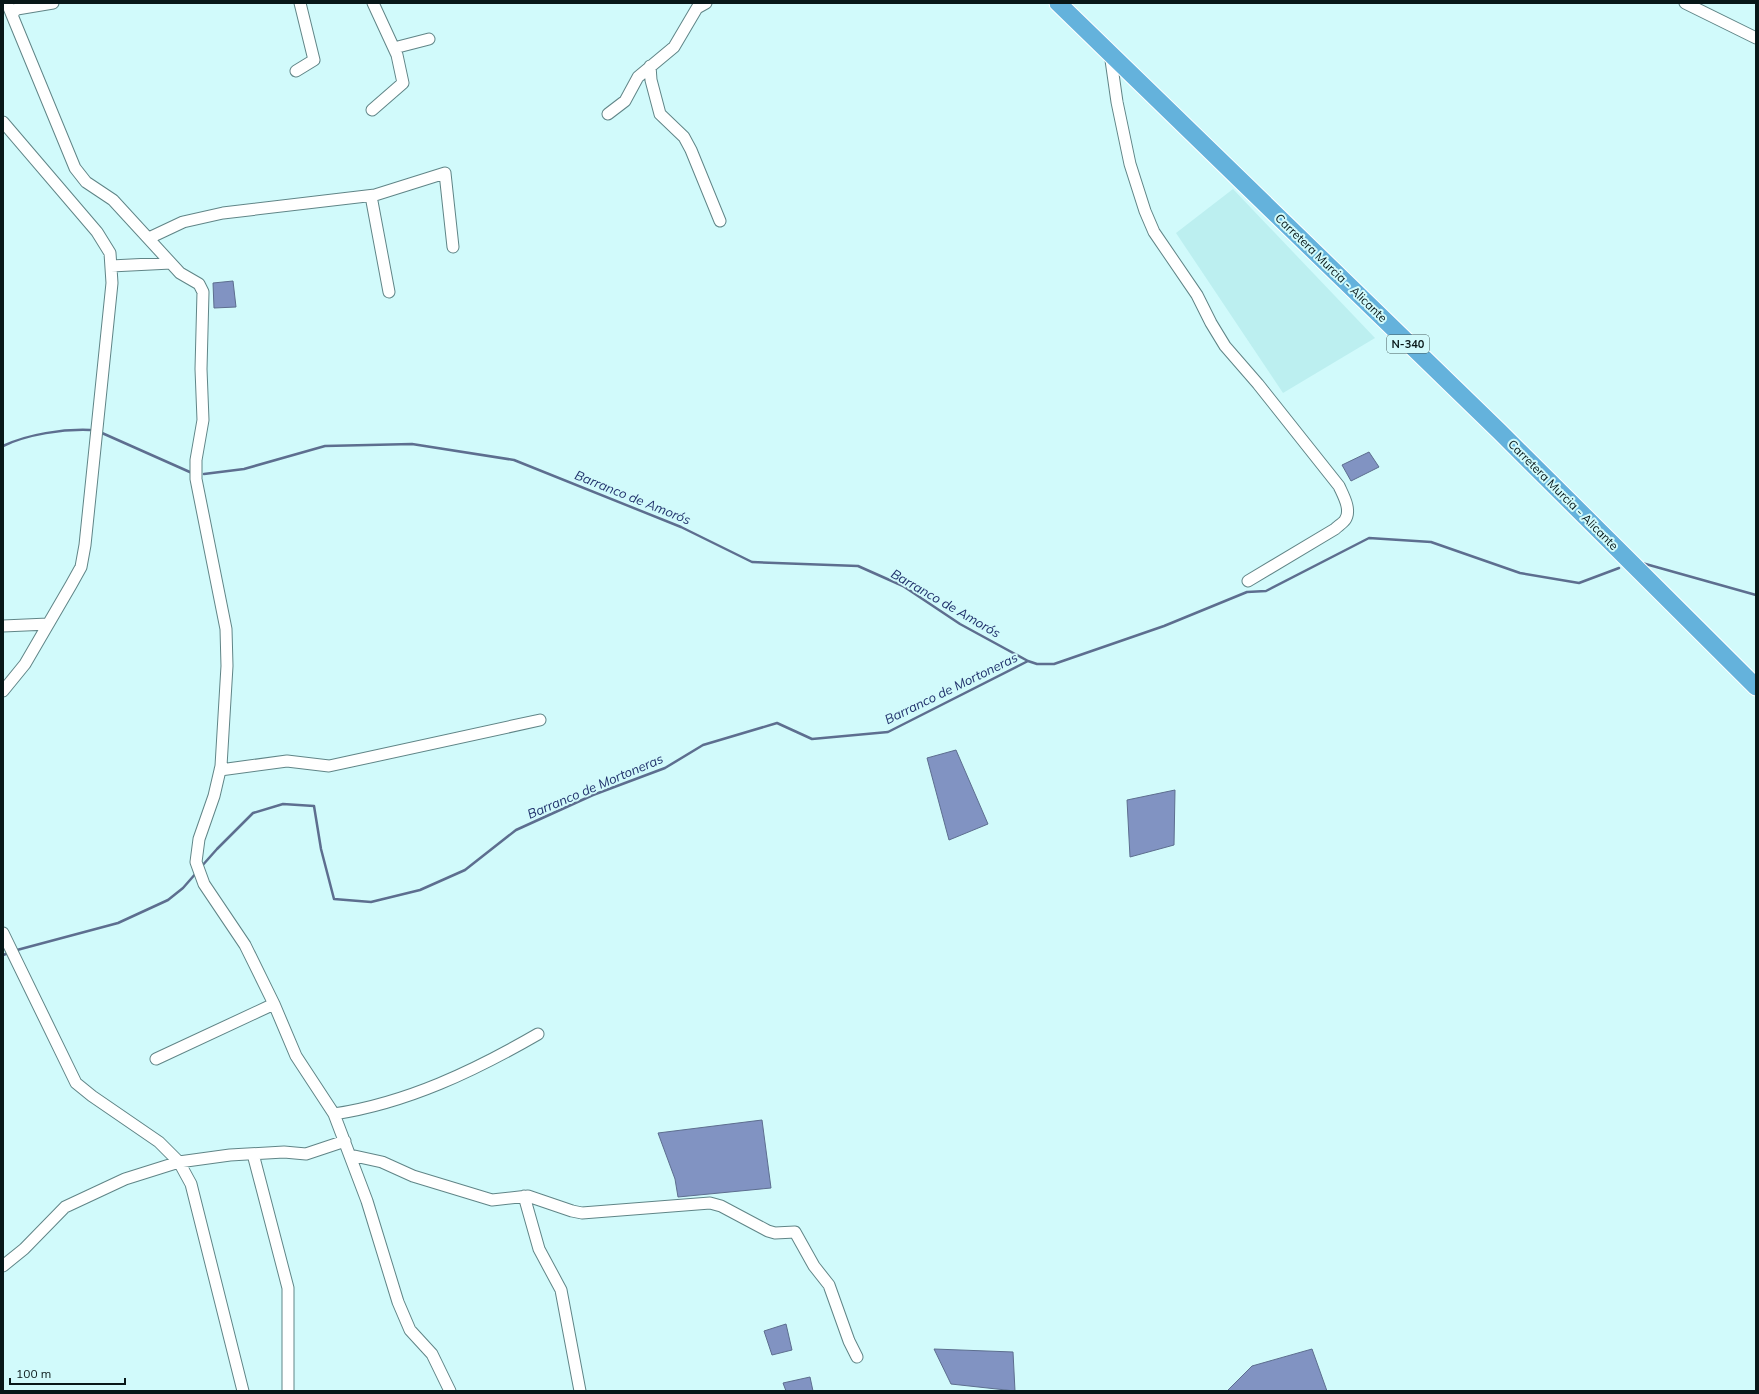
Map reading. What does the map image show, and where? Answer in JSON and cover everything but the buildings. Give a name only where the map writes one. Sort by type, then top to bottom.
[{"type":"highway","name":"Carretera Murcia - Alicante","points":[[1058,3],[1500,432],[1756,687]]},
{"type":"street","points":[[7,3],[75,168],[86,182],[113,200],[180,273],[199,284],[203,292],[201,369],[203,420],[196,460],[196,479],[226,629],[227,666],[220,770],[214,796],[199,839],[196,862],[204,884],[245,945],[274,1004],[296,1056],[334,1114],[367,1201],[398,1302],[410,1330],[432,1354],[450,1391]]},
{"type":"street","points":[[12,14],[17,9],[53,3]]},
{"type":"street","points":[[296,71],[314,60],[300,3]]},
{"type":"street","points":[[372,110],[403,83],[394,48],[373,3]]},
{"type":"street","points":[[608,114],[625,101],[638,77],[674,47],[697,8],[706,3]]},
{"type":"street","points":[[1685,3],[1756,38]]},
{"type":"street","points":[[394,48],[429,38]]},
{"type":"street","points":[[1110,53],[1117,102],[1130,164],[1145,211],[1154,232],[1197,295],[1211,323],[1225,346],[1258,384],[1339,486],[1348,512],[1346,520],[1335,528],[1248,581]]},
{"type":"street","points":[[650,66],[651,80],[660,114],[684,137],[691,150],[720,221]]},
{"type":"street","points":[[3,122],[97,232],[110,253],[112,283],[84,552],[81,567],[25,664],[3,691]]},
{"type":"street","points":[[149,238],[183,222],[223,213],[371,196],[445,173],[454,247]]},
{"type":"street","points":[[371,196],[389,292]]},
{"type":"street","points":[[111,266],[171,263]]},
{"type":"street","points":[[3,626],[48,624]]},
{"type":"street","points":[[220,770],[287,761],[329,766],[540,720]]},
{"type":"street","points":[[5,937],[76,1083],[92,1096],[159,1142],[179,1162],[191,1184],[243,1391]]},
{"type":"street","points":[[156,1059],[274,1004]]},
{"type":"street","points":[[334,1114],[372,1107],[440,1084],[495,1058],[538,1034]]},
{"type":"street","points":[[3,1266],[24,1249],[65,1206],[125,1179],[179,1162],[230,1155],[284,1152],[306,1154],[345,1141]]},
{"type":"street","points":[[253,1154],[288,1288],[288,1391]]},
{"type":"street","points":[[350,1155],[382,1162],[413,1176],[492,1200],[528,1196],[582,1213],[710,1203],[721,1206],[768,1231],[775,1233],[795,1232],[814,1266],[830,1285],[849,1341],[857,1357]]},
{"type":"street","points":[[524,1196],[539,1249],[561,1290],[580,1391]]},
{"type":"shaded area","points":[[1233,189],[1375,338],[1283,393],[1176,233]]},
{"type":"shaded area","points":[[233,281],[236,307],[214,308],[213,283]]},
{"type":"shaded area","points":[[1369,452],[1379,467],[1351,481],[1342,465]]},
{"type":"shaded area","points":[[956,750],[988,824],[949,840],[927,758]]},
{"type":"shaded area","points":[[1175,790],[1174,845],[1130,857],[1127,800]]},
{"type":"shaded area","points":[[762,1120],[771,1188],[678,1197],[675,1179],[658,1133]]},
{"type":"shaded area","points":[[786,1324],[792,1350],[772,1355],[764,1331]]},
{"type":"shaded area","points":[[934,1349],[1013,1352],[1015,1391],[951,1384]]},
{"type":"shaded area","points":[[1312,1349],[1327,1391],[1227,1391],[1252,1366]]},
{"type":"shaded area","points":[[810,1377],[813,1391],[786,1391],[783,1383]]},
{"type":"waterway","name":"Barranco de Amorós","points":[[3,446],[34,435],[69,430],[90,430]]},
{"type":"waterway","name":"Barranco de Amorós","points":[[102,433],[192,473]]},
{"type":"waterway","name":"Barranco de Amorós","points":[[204,474],[244,469],[325,446],[412,444],[514,460],[681,527],[752,562],[858,566],[903,586],[960,624],[1028,661],[1037,664],[1054,664],[1164,626],[1247,592],[1266,591],[1369,538],[1431,542],[1520,573],[1579,583],[1619,568]]},
{"type":"waterway","name":"Barranco de Amorós","points":[[1642,563],[1756,595]]},
{"type":"waterway","name":"Barranco de Mortoneras","points":[[201,867],[253,813],[283,804],[314,806],[321,849],[334,899],[371,902],[420,890],[465,870],[516,830],[593,795],[665,768],[703,745],[777,723],[812,739],[888,732],[1028,661]]},
{"type":"waterway","name":"Barranco de Mortoneras","points":[[17,950],[118,923],[168,900],[183,888],[197,872]]}]
